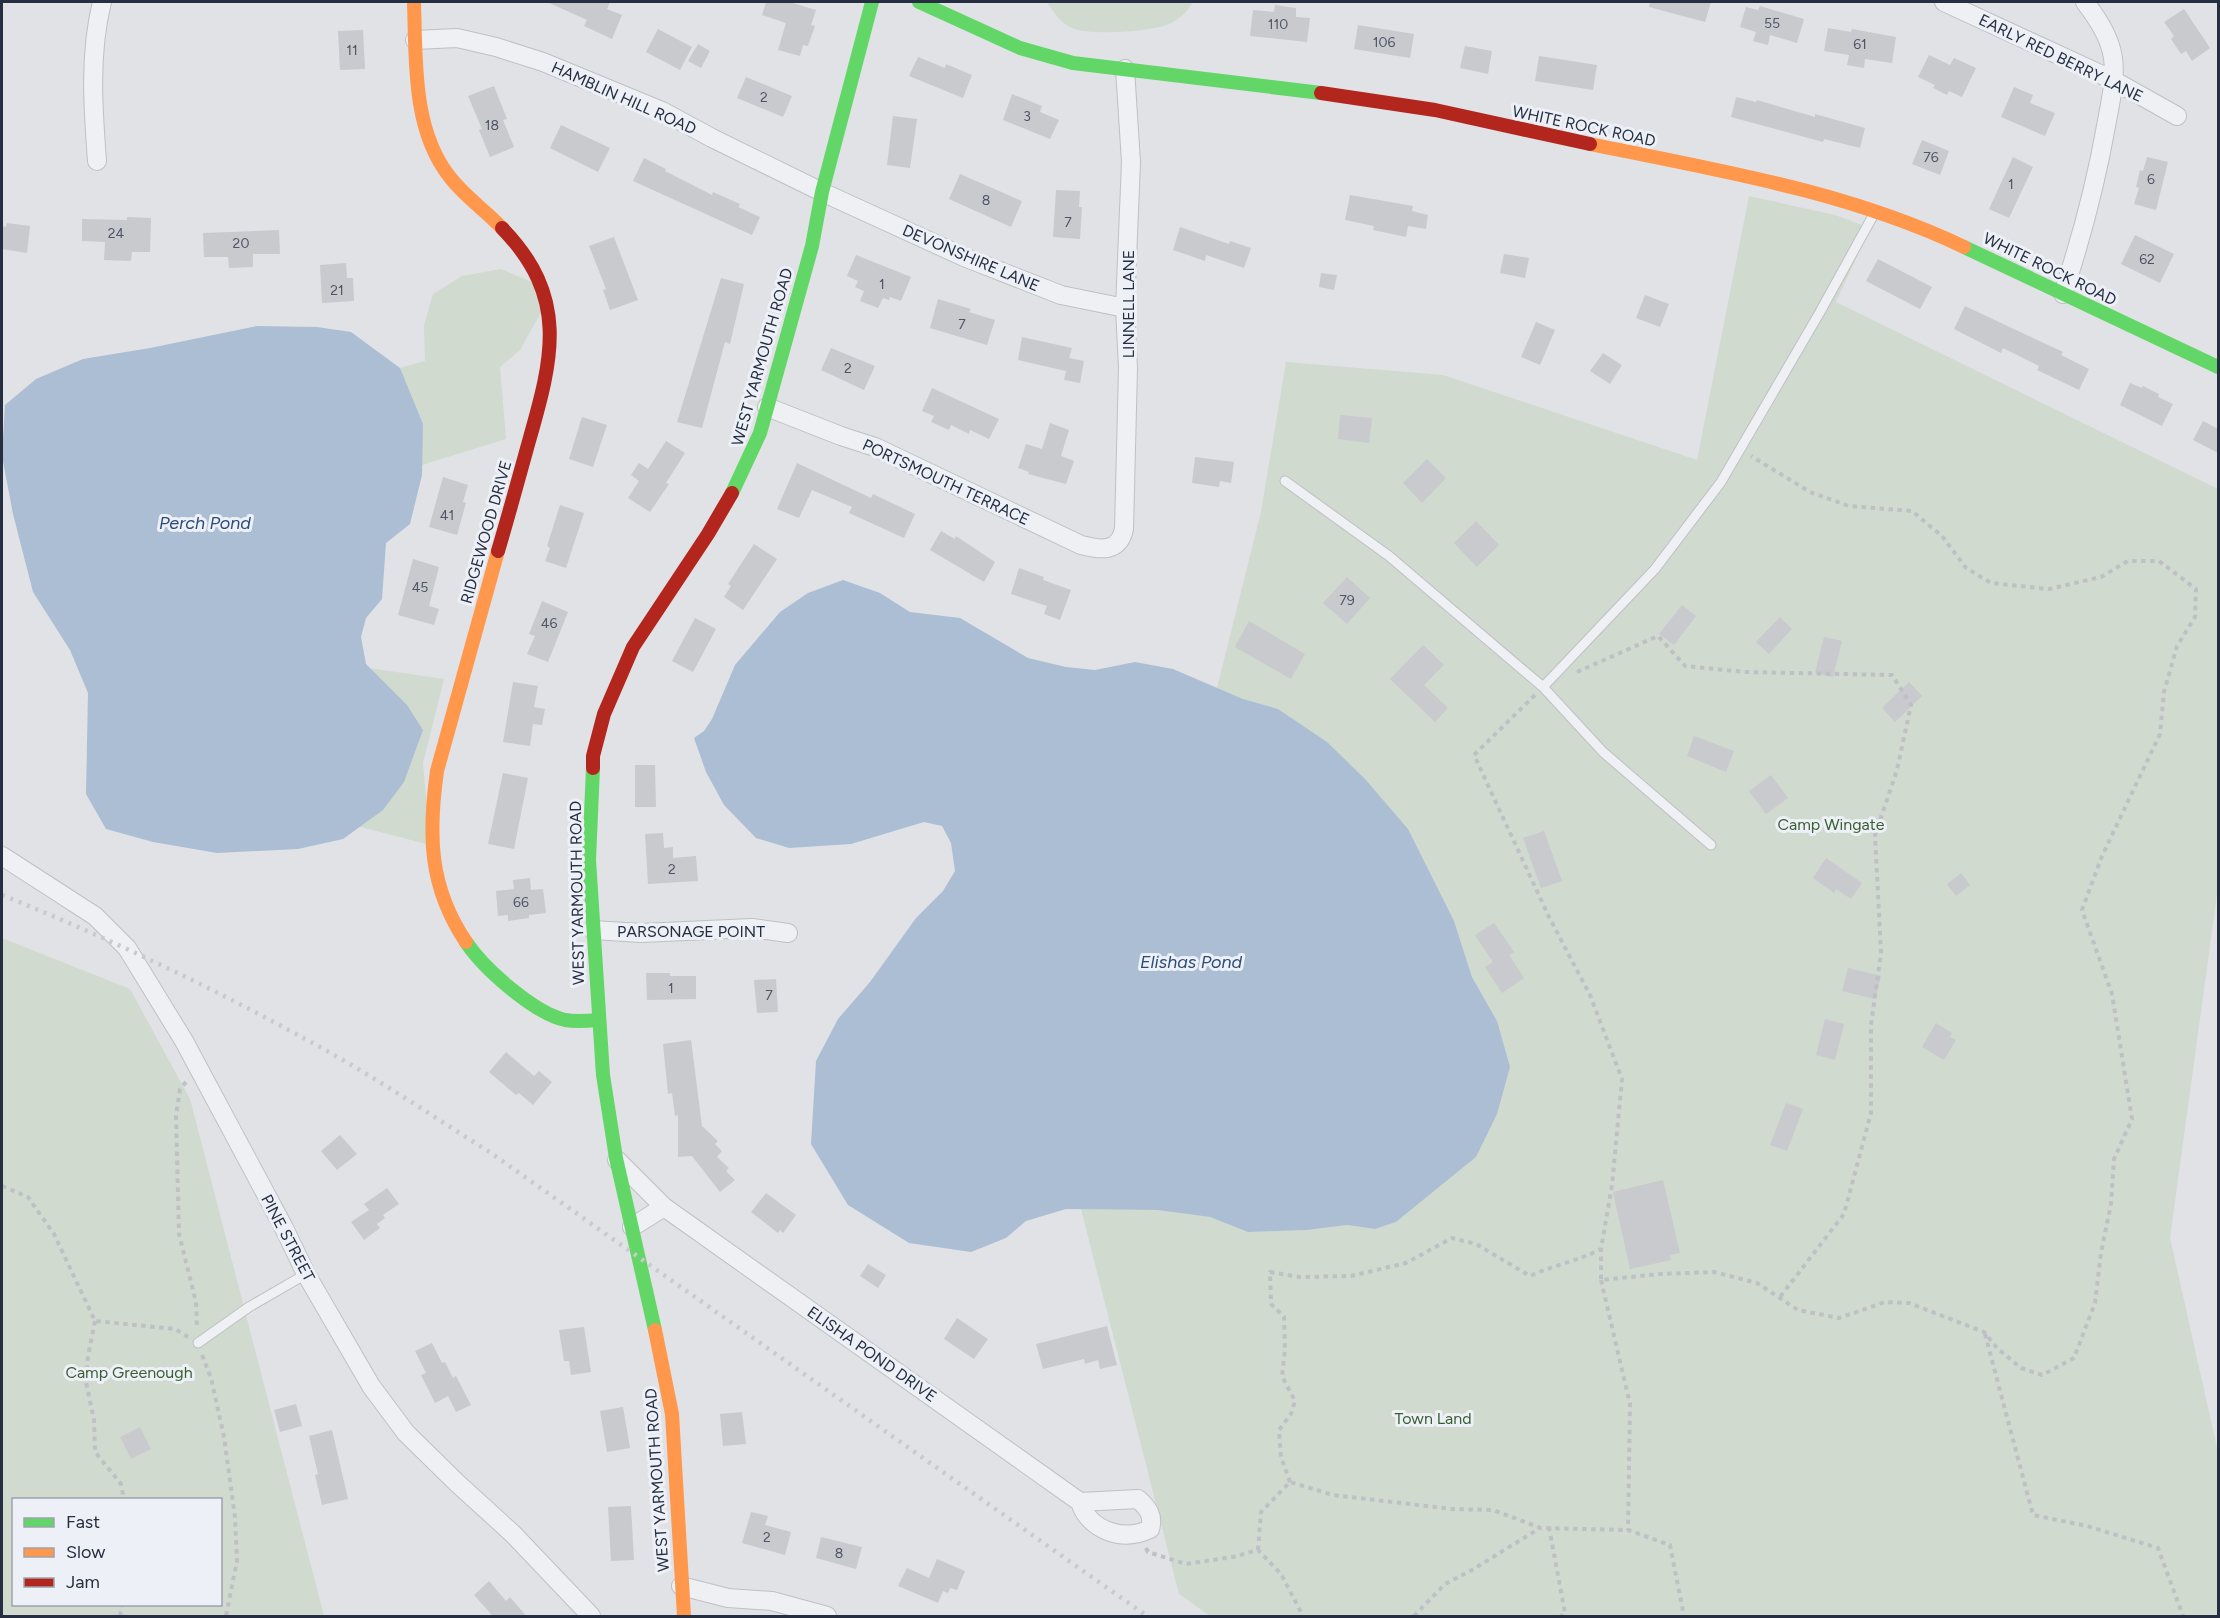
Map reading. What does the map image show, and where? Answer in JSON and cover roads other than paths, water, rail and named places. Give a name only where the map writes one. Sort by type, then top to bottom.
[{"type":"street","points":[[97,161],[93,107],[94,62],[97,21],[102,2]]},
{"type":"street","name":"RIDGEWOOD DRIVE","points":[[414,2],[421,103],[436,153],[445,171],[456,185],[509,234],[534,269],[544,287],[548,303],[550,341],[545,384],[437,771],[431,816],[436,879],[450,915],[462,936],[481,961],[500,980],[546,1012],[562,1020],[572,1022],[598,1020]]},
{"type":"street","name":"WEST YARMOUTH ROAD","points":[[684,1617],[672,1414],[661,1355],[616,1158],[603,1075],[589,860],[594,756],[604,714],[633,647],[708,534],[740,479],[760,433],[812,246],[822,192],[872,2]]},
{"type":"street","name":"WHITE ROCK ROAD","points":[[919,2],[1020,48],[1073,63],[1287,88],[1435,110],[1738,174],[1855,203],[1957,243],[2218,367]]},
{"type":"street","name":"EARLY RED BERRY LANE","points":[[1944,2],[2113,80],[2176,116]]},
{"type":"street","points":[[2063,294],[2098,169],[2113,80],[2110,45],[2102,27],[2085,2]]},
{"type":"street","name":"HAMBLIN HILL ROAD","points":[[415,40],[457,38],[496,47],[543,62],[662,111],[822,192]]},
{"type":"street","name":"LINNELL LANE","points":[[1122,538],[1128,368],[1125,308],[1131,162],[1125,69]]},
{"type":"street","name":"DEVONSHIRE LANE","points":[[822,192],[964,257],[1061,295],[1125,308]]},
{"type":"street","name":"PORTSMOUTH TERRACE","points":[[767,407],[875,447],[1081,545],[1096,549],[1111,548],[1122,538]]},
{"type":"street","name":"PINE STREET","points":[[2,856],[95,916],[127,948],[184,1041],[284,1228],[306,1274],[371,1386],[406,1433],[513,1534],[591,1617]]},
{"type":"street","name":"PARSONAGE POINT","points":[[593,930],[641,933],[752,928],[788,933]]},
{"type":"street","name":"ELISHA POND DRIVE","points":[[616,1158],[664,1207],[1080,1502],[1084,1514],[1103,1530],[1122,1535],[1139,1534],[1150,1529],[1152,1521],[1148,1508],[1138,1499],[1080,1502]]},
{"type":"street","points":[[632,1227],[664,1207]]},
{"type":"street","points":[[681,1586],[728,1598],[772,1601],[826,1617]]},
{"type":"lane","points":[[1543,687],[1655,569],[1721,482],[1820,312],[1876,210]]},
{"type":"lane","points":[[1285,481],[1389,556],[1543,687],[1603,752],[1711,845]]},
{"type":"lane","points":[[198,1343],[249,1307],[306,1274]]},
{"type":"water","name":"Perch Pond","points":[[257,326],[317,327],[351,332],[400,368],[423,424],[422,475],[410,524],[386,543],[382,599],[366,618],[361,637],[366,664],[407,705],[423,730],[404,782],[383,810],[343,839],[298,849],[217,853],[153,842],[106,829],[86,794],[88,693],[70,650],[33,592],[13,514],[2,456],[5,405],[36,379],[83,359]]},
{"type":"water","name":"Elishas Pond","points":[[843,580],[880,593],[910,612],[960,618],[1028,658],[1066,667],[1095,670],[1135,662],[1173,669],[1243,699],[1278,709],[1327,742],[1365,779],[1408,829],[1454,921],[1472,977],[1497,1021],[1510,1067],[1497,1114],[1476,1157],[1396,1222],[1375,1229],[1347,1225],[1307,1230],[1248,1232],[1210,1217],[1157,1210],[1066,1209],[1026,1221],[1006,1238],[971,1252],[909,1243],[848,1205],[811,1144],[816,1061],[838,1019],[870,982],[916,918],[943,891],[955,871],[951,843],[942,826],[924,822],[851,844],[789,848],[756,838],[724,805],[706,772],[694,738],[704,731],[712,719],[735,665],[780,612],[808,593]]},
{"type":"railway","points":[[2,895],[85,930],[208,988],[329,1052],[390,1089],[491,1153],[1147,1616]]},
{"type":"park label","name":"Camp Wingate","points":[[1831,824]]},
{"type":"park label","name":"Camp Greenough","points":[[129,1372]]},
{"type":"park label","name":"Town Land","points":[[1433,1418]]}]
